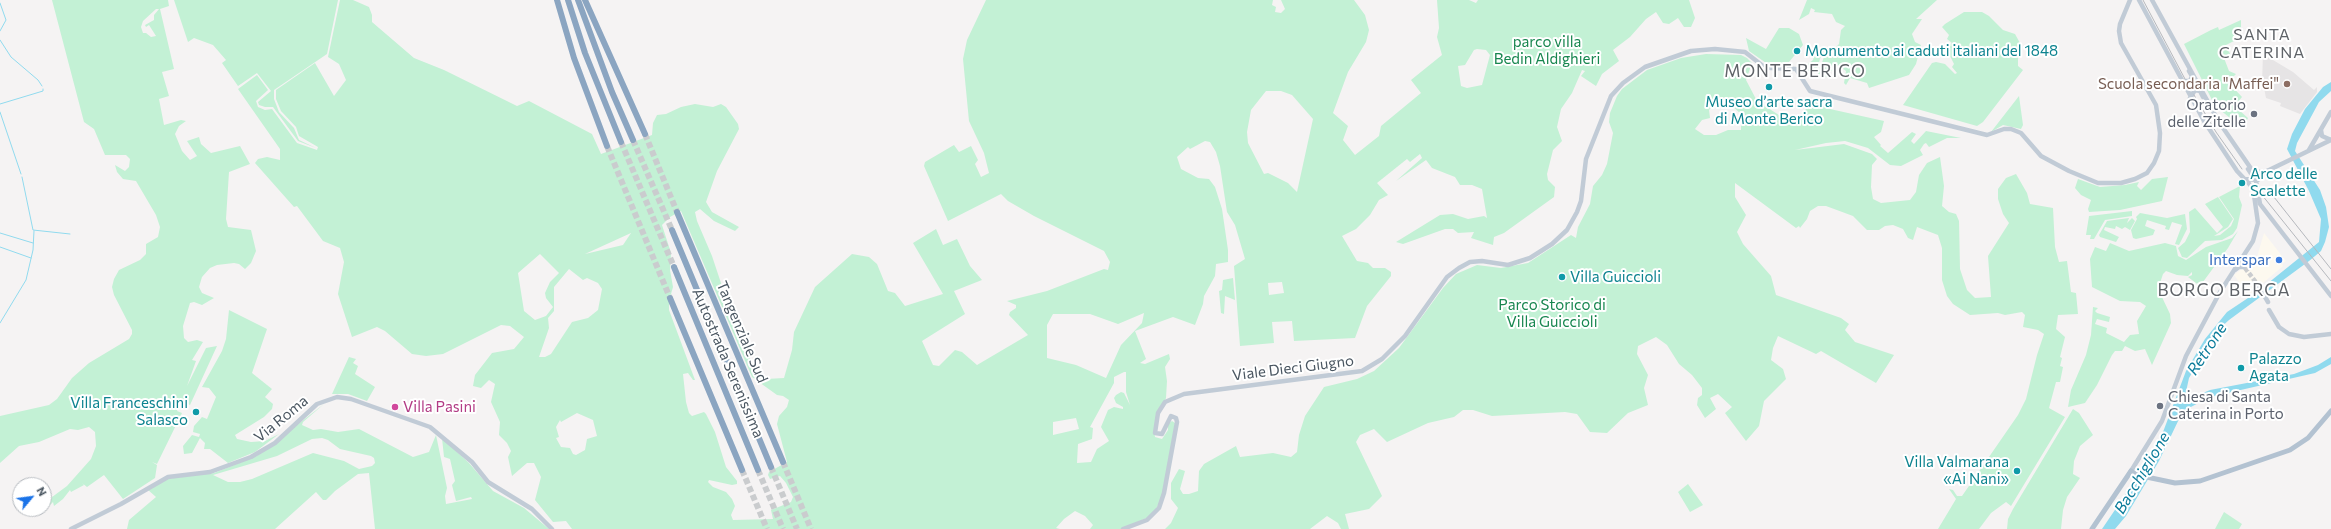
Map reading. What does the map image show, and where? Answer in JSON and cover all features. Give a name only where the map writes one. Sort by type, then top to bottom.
[{"type":"highway","points":[[557,0],[574,58],[607,146]]},
{"type":"highway","points":[[568,0],[585,53],[621,142]]},
{"type":"highway","points":[[578,0],[612,92],[633,140]]},
{"type":"highway","points":[[585,0],[645,134]]},
{"type":"highway","name":"Tangenziale Sud","points":[[678,212],[783,462]]},
{"type":"highway","name":"Tangenziale Sud","points":[[672,230],[771,467]]},
{"type":"highway","name":"Autostrada Serenissima","points":[[674,267],[758,470]]},
{"type":"highway","name":"Autostrada Serenissima","points":[[670,298],[742,470]]},
{"type":"main road","points":[[2152,0],[2182,55],[2192,79],[2189,82],[2182,81]]},
{"type":"main road","points":[[2130,2],[2138,1],[2190,98],[2237,171],[2246,178],[2252,186],[2255,192],[2258,221]]},
{"type":"main road","name":"Viale Dieci Giugno","points":[[1123,529],[1147,520],[1158,508],[1164,494],[1177,422],[1176,418],[1171,416],[1162,434],[1155,433],[1158,413],[1165,402],[1175,396],[1192,393],[1362,371],[1382,359],[1405,336],[1441,286],[1459,268],[1470,262],[1482,261],[1508,265],[1530,258],[1552,244],[1567,230],[1581,201],[1586,159],[1614,93],[1623,83],[1645,67],[1691,51],[1715,49],[1745,52],[1763,66],[1796,69],[1810,91],[1987,135],[2004,129],[2014,130],[2021,133],[2041,156],[2098,183],[2121,182],[2135,179],[2147,173],[2154,163],[2159,151],[2160,122],[2153,98],[2121,43],[2119,31],[2120,24],[2130,2]]},
{"type":"main road","points":[[2182,55],[2190,66],[2217,118]]},
{"type":"main road","points":[[2190,98],[2193,91],[2200,92],[2256,181],[2260,204],[2331,296]]},
{"type":"main road","points":[[2306,152],[2312,146],[2331,112]]},
{"type":"main road","points":[[2321,128],[2322,136],[2331,140]]},
{"type":"main road","points":[[2240,155],[2252,170],[2258,172],[2266,171],[2331,140]]},
{"type":"main road","points":[[2246,178],[2256,181],[2261,178],[2266,171]]},
{"type":"main road","points":[[2092,529],[2162,421],[2186,356],[2216,299],[2253,241],[2259,212],[2261,211],[2272,221]]},
{"type":"main road","points":[[2234,271],[2239,266],[2244,268],[2242,258]]},
{"type":"main road","points":[[2259,286],[2266,295],[2268,302]]},
{"type":"main road","points":[[2269,310],[2279,328],[2289,334],[2304,337],[2330,334]]},
{"type":"main road","name":"Via Roma","points":[[71,529],[121,504],[159,480],[177,475],[210,472],[251,457],[274,443],[317,404],[337,397],[350,399],[430,427],[438,432],[472,462],[488,482],[532,509],[552,529]]},
{"type":"main road","points":[[2131,471],[2137,475],[2175,483],[2200,481],[2281,455],[2304,441],[2331,411]]},
{"type":"shaded area","name":"Scuola secondaria \"Maffei\"","points":[[2263,54],[2293,72],[2314,90],[2317,87],[2317,92],[2300,114],[2280,106],[2281,103],[2266,98],[2264,88],[2267,83],[2262,83]]},
{"type":"shaded area","points":[[2264,233],[2286,261],[2282,264],[2283,266],[2249,295],[2234,275],[2257,257]]},
{"type":"green space","points":[[52,0],[168,0],[169,6],[160,9],[174,69],[162,72],[169,96],[159,99],[164,125],[181,120],[186,121],[179,126],[175,134],[182,151],[190,160],[197,156],[187,141],[199,137],[201,144],[211,153],[240,146],[250,164],[229,172],[226,219],[228,227],[251,230],[256,251],[251,263],[245,269],[239,264],[234,263],[217,265],[210,268],[202,277],[199,287],[202,293],[214,298],[202,305],[194,302],[190,303],[183,326],[184,338],[188,342],[197,340],[203,342],[192,360],[196,361],[187,386],[206,348],[217,346],[190,405],[181,400],[177,411],[182,413],[157,464],[152,462],[157,465],[155,478],[123,499],[104,475],[87,487],[82,483],[84,485],[71,492],[70,490],[63,499],[54,506],[53,502],[52,503],[52,497],[67,486],[91,459],[96,446],[95,432],[89,427],[78,430],[70,429],[39,442],[19,446],[0,463],[0,416],[49,405],[57,399],[72,378],[89,363],[129,339],[132,334],[132,330],[114,295],[112,287],[114,279],[119,270],[140,260],[146,254],[146,244],[158,237],[160,227],[156,215],[136,181],[123,179],[117,172],[115,165],[125,171],[129,167],[130,159],[126,155],[105,155],[94,129],[84,122]],"holes":[[[156,9],[159,9],[154,15],[154,20],[145,25],[146,27],[149,25],[156,36],[151,37],[146,33],[143,33],[141,27],[143,21]]]},
{"type":"green space","points":[[174,0],[338,0],[327,54],[274,90],[274,99],[279,112],[294,128],[299,140],[316,148],[298,141],[273,107],[259,105],[258,102],[271,91],[257,73],[238,86],[222,63],[226,60],[213,45],[194,38],[188,42]]},
{"type":"green space","name":"parco villa Bedin Aldighieri","points":[[340,0],[353,0],[369,7],[372,15],[372,22],[414,58],[444,70],[517,106],[529,101],[592,134],[601,154],[652,135],[653,123],[657,115],[666,114],[681,107],[695,104],[713,107],[721,104],[726,107],[738,124],[739,129],[717,171],[706,202],[712,212],[739,227],[735,231],[714,221],[700,209],[695,212],[697,221],[712,256],[723,289],[752,363],[766,379],[784,378],[792,350],[794,332],[815,287],[852,254],[869,257],[877,264],[888,291],[895,293],[905,306],[943,294],[913,243],[936,229],[943,245],[957,239],[970,266],[982,280],[954,291],[965,314],[922,341],[933,365],[939,366],[955,350],[962,352],[977,365],[1028,335],[1009,315],[1010,312],[1016,308],[1016,305],[1007,301],[1047,291],[1104,269],[1108,270],[1110,262],[1104,251],[1034,216],[1008,201],[1001,194],[948,221],[924,166],[925,162],[954,145],[959,152],[971,146],[978,160],[975,164],[981,177],[989,173],[984,153],[969,121],[963,59],[967,40],[986,0],[1273,0],[1272,5],[1276,7],[1275,12],[1281,13],[1285,9],[1281,0],[1354,0],[1365,15],[1369,30],[1366,42],[1348,72],[1333,113],[1348,126],[1343,140],[1355,155],[1379,136],[1381,126],[1421,93],[1411,80],[1442,55],[1437,37],[1439,28],[1437,0],[1469,0],[1476,3],[1478,0],[1689,0],[1695,18],[1691,27],[1684,27],[1678,18],[1669,24],[1663,23],[1656,12],[1646,19],[1630,37],[1613,50],[1619,61],[1602,74],[1596,86],[1581,76],[1585,71],[1582,70],[1572,93],[1561,109],[1557,127],[1562,141],[1553,150],[1547,174],[1548,180],[1555,187],[1554,197],[1504,233],[1494,237],[1493,245],[1471,238],[1474,232],[1458,233],[1453,229],[1445,229],[1403,244],[1396,242],[1440,215],[1453,214],[1468,219],[1484,216],[1487,218],[1482,189],[1472,185],[1460,185],[1455,177],[1432,168],[1426,160],[1396,181],[1422,158],[1420,154],[1410,162],[1407,159],[1377,183],[1388,195],[1379,200],[1370,215],[1356,229],[1342,236],[1357,261],[1368,263],[1373,268],[1385,268],[1391,272],[1391,276],[1367,306],[1355,338],[1294,341],[1292,321],[1272,322],[1274,343],[1240,346],[1234,266],[1245,259],[1235,225],[1227,212],[1220,166],[1216,152],[1210,142],[1205,141],[1190,149],[1188,147],[1177,157],[1181,169],[1198,178],[1209,179],[1215,187],[1222,209],[1228,250],[1228,262],[1216,264],[1215,276],[1204,296],[1203,304],[1195,325],[1173,317],[1135,331],[1146,359],[1140,363],[1145,364],[1169,354],[1170,359],[1165,367],[1167,381],[1166,398],[1154,428],[1155,437],[1162,439],[1168,430],[1168,424],[1172,421],[1175,423],[1164,493],[1153,515],[1123,529],[1090,529],[1093,525],[1085,516],[1075,511],[1064,519],[1056,528],[1060,529],[572,529],[566,521],[553,522],[535,500],[541,477],[534,463],[527,463],[512,476],[508,457],[511,451],[507,443],[499,435],[500,422],[491,402],[495,384],[489,380],[481,388],[473,386],[475,375],[492,353],[514,349],[524,337],[510,326],[501,325],[443,354],[426,356],[412,354],[385,331],[377,327],[352,337],[338,294],[344,262],[340,248],[323,241],[297,206],[294,207],[255,163],[258,159],[267,157],[280,160],[280,149],[238,89],[257,75],[268,90],[256,101],[258,107],[265,110],[272,109],[297,143],[317,150],[318,147],[299,136],[296,127],[281,111],[276,99],[276,90],[315,63],[334,96],[346,80],[339,64],[328,57]],"holes":[[[1474,50],[1486,50],[1490,55],[1482,85],[1467,88],[1461,86],[1458,66],[1465,65]],[[1266,91],[1281,91],[1292,95],[1313,119],[1297,192],[1288,183],[1268,173],[1264,174],[1248,143],[1247,132],[1251,110]],[[681,211],[752,377],[777,395],[783,396],[789,400],[787,407],[779,416],[777,424],[787,462],[769,472],[768,475],[770,479],[780,476],[786,483],[793,497],[791,502],[771,510],[773,519],[733,520],[731,515],[735,506],[732,499],[726,492],[713,487],[708,482],[709,480],[732,485],[737,484],[737,481],[726,467],[715,432],[706,414],[704,412],[692,416],[689,413],[686,402],[683,374],[688,373],[693,380],[695,380],[669,310],[669,301],[673,287],[670,270],[671,253],[662,225],[670,217]],[[631,233],[623,245],[585,254]],[[540,254],[559,273],[550,282],[545,293],[546,298],[553,307],[546,316],[535,320],[524,311],[518,273]],[[569,269],[583,280],[587,278],[598,283],[602,289],[598,310],[588,318],[572,322],[551,354],[545,357],[539,357],[549,328],[548,318],[554,311],[554,287]],[[1282,282],[1284,293],[1269,295],[1268,283]],[[1144,313],[1142,323],[1121,345],[1106,378],[1076,365],[1047,358],[1047,325],[1053,314],[1090,314],[1118,324]],[[1126,372],[1126,392],[1130,405],[1124,393],[1121,392],[1116,395],[1114,398],[1116,403],[1123,407],[1123,409],[1114,407],[1108,410],[1101,427],[1109,441],[1097,449],[1091,462],[1077,463],[1078,444],[1092,439],[1093,428],[1090,427],[1114,383],[1114,377]],[[577,413],[593,420],[597,436],[587,439],[585,450],[576,455],[573,454],[570,448],[561,447],[556,438],[559,437],[556,427],[560,420],[561,422]],[[1076,418],[1079,429],[1053,435],[1053,422]]]},
{"type":"green space","points":[[1807,0],[1937,0],[1916,19],[1922,19],[1912,34],[1915,42],[1921,45],[1916,64],[1909,75],[1869,88],[1867,83],[1850,78],[1846,85],[1844,83],[1846,71],[1838,65],[1835,70],[1828,72],[1827,77],[1818,74],[1825,54],[1829,54],[1839,44],[1841,30],[1845,26],[1836,22],[1832,14],[1814,12],[1815,10],[1811,8],[1809,14],[1799,20]]},
{"type":"green space","points":[[1964,12],[1982,12],[1989,16],[2003,30],[2015,34],[2020,43],[2018,66],[2023,70],[1983,122],[1977,126],[1903,105],[1932,63],[1936,62],[1945,64],[1955,74],[1957,73],[1952,67],[1954,64],[1946,48],[1952,43],[1947,39],[1949,35],[1942,27]]},
{"type":"green space","points":[[2241,20],[2241,32],[2234,35],[2236,40],[2226,45],[2231,56],[2224,58],[2229,71],[2236,74],[2228,82],[2242,97],[2237,103],[2234,101],[2232,104],[2248,118],[2246,122],[2238,116],[2234,121],[2215,106],[2184,44],[2218,27],[2219,30]]},
{"type":"green space","points":[[1779,28],[1789,28],[1799,34],[1803,45],[1789,62],[1769,65],[1749,51],[1746,38],[1766,49]]},
{"type":"green space","points":[[1821,50],[1826,53],[1822,52],[1818,66],[1814,73],[1809,71],[1806,73],[1808,64],[1813,60],[1815,53]]},
{"type":"green space","name":"Parco Storico di Villa Guiccioli","points":[[1706,54],[1741,55],[1752,63],[1746,80],[1757,101],[1793,124],[1813,101],[1830,109],[1884,121],[1881,132],[1874,137],[1881,145],[1880,146],[1888,153],[1912,132],[1916,134],[1911,141],[1914,144],[1926,131],[1961,138],[1947,138],[1929,147],[1926,143],[1920,150],[1923,155],[1901,166],[1890,165],[1868,148],[1845,141],[1826,143],[1795,150],[1844,144],[1872,154],[1877,159],[1872,165],[1871,187],[1873,199],[1881,203],[1910,200],[1916,192],[1919,175],[1927,163],[1940,157],[1944,186],[1942,206],[1949,212],[1956,214],[1959,221],[1960,269],[1967,290],[1975,298],[1991,297],[1988,256],[2009,223],[2003,214],[1998,199],[1998,189],[2006,178],[2016,174],[2027,193],[2030,204],[2053,208],[2055,247],[2059,262],[2067,261],[2071,292],[2076,293],[2078,314],[2058,315],[2056,329],[2065,337],[2060,357],[2062,358],[2060,366],[2063,367],[2060,382],[2056,382],[2049,408],[2065,417],[2011,506],[2006,502],[1991,513],[1979,529],[1938,529],[1956,499],[1949,489],[1953,490],[1957,496],[1962,496],[2018,415],[2026,399],[2044,334],[2038,330],[2023,327],[2025,315],[2022,312],[2005,315],[1998,313],[1970,315],[1953,304],[1947,296],[1942,280],[1942,248],[1938,235],[1917,227],[1913,240],[1908,238],[1903,229],[1893,225],[1885,226],[1879,230],[1867,230],[1853,216],[1826,206],[1818,206],[1810,211],[1807,219],[1800,228],[1799,226],[1796,228],[1735,183],[1735,197],[1746,215],[1737,232],[1743,244],[1771,276],[1776,295],[1841,318],[1849,324],[1845,330],[1855,342],[1894,355],[1876,383],[1821,351],[1816,354],[1778,336],[1773,348],[1771,360],[1783,369],[1786,379],[1764,401],[1759,426],[1746,441],[1725,413],[1732,407],[1718,394],[1710,398],[1716,409],[1705,418],[1697,405],[1698,398],[1702,395],[1702,388],[1692,375],[1679,364],[1667,345],[1656,337],[1638,346],[1637,354],[1648,375],[1644,388],[1648,405],[1628,413],[1607,433],[1590,432],[1577,414],[1565,412],[1492,416],[1473,410],[1463,410],[1454,417],[1428,423],[1387,442],[1374,429],[1360,435],[1356,442],[1382,496],[1369,509],[1345,514],[1349,529],[1341,529],[1338,523],[1327,516],[1310,529],[1165,529],[1171,523],[1178,508],[1171,499],[1171,483],[1179,469],[1185,471],[1180,489],[1183,494],[1189,494],[1198,491],[1199,471],[1204,464],[1236,446],[1240,457],[1273,453],[1291,457],[1297,452],[1299,435],[1305,416],[1324,387],[1357,379],[1374,371],[1399,348],[1443,288],[1456,274],[1477,265],[1501,268],[1528,263],[1571,235],[1576,238],[1578,227],[1590,204],[1593,186],[1602,175],[1607,164],[1613,133],[1609,122],[1610,113],[1617,96],[1622,89],[1647,70],[1681,58]],"holes":[[[1722,97],[1741,114],[1741,130],[1728,130],[1716,135],[1704,135],[1695,129],[1702,120],[1710,118],[1709,110]]]},
{"type":"green space","points":[[2019,96],[2023,125],[2021,129],[2003,125],[1991,132]]},
{"type":"green space","points":[[2168,177],[2162,201],[2120,210],[2089,212],[2088,209],[2091,200],[2081,195],[2075,188],[2078,179],[2100,187],[2139,182],[2137,186],[2141,190],[2152,179]]},
{"type":"green space","points":[[2240,186],[2239,197],[2242,205],[2237,228],[2233,234],[2222,240],[2205,241],[2187,258],[2182,257],[2178,248],[2185,242],[2190,232],[2189,212],[2195,208],[2217,233],[2223,227],[2205,204],[2218,197],[2233,219],[2228,227],[2214,236],[2220,235],[2231,226],[2234,219],[2219,197]]},
{"type":"green space","points":[[2132,211],[2132,216],[2105,220],[2094,239],[2090,239],[2091,235],[2086,235],[2089,216]]},
{"type":"green space","points":[[2140,213],[2167,218],[2185,214],[2187,229],[2179,245],[2175,244],[2182,225],[2172,222],[2169,230],[2165,229],[2166,226],[2147,220],[2145,226],[2155,230],[2153,235],[2136,239],[2133,238],[2131,230],[2137,219],[2136,217]]},
{"type":"green space","points":[[2129,218],[2127,223],[2132,218],[2135,221],[2130,230],[2125,227],[2122,229],[2116,226],[2115,229],[2105,227],[2104,230],[2119,237],[2116,242],[2100,237],[2099,235],[2107,221]]},
{"type":"green space","points":[[2238,231],[2228,248],[2200,286],[2188,277],[2192,275],[2192,272],[2188,276],[2177,275],[2166,271],[2163,274],[2159,286],[2161,295],[2170,314],[2171,323],[2152,365],[2145,349],[2135,351],[2125,346],[2122,351],[2115,351],[2097,385],[2085,403],[2068,407],[2071,390],[2086,355],[2091,335],[2093,307],[2098,308],[2095,311],[2097,313],[2110,317],[2109,322],[2097,319],[2095,324],[2107,328],[2106,333],[2124,342],[2130,335],[2139,334],[2137,321],[2146,306],[2140,302],[2120,301],[2092,287],[2090,259],[2095,247],[2106,251],[2110,243],[2129,251],[2165,243],[2176,246],[2178,256],[2186,260],[2206,247],[2232,238]]},
{"type":"green space","points":[[1233,278],[1235,300],[1225,296],[1224,314],[1221,313],[1219,291],[1222,290],[1223,280]]},
{"type":"green space","points":[[229,310],[267,329],[252,373],[272,389],[265,397],[273,404],[272,409],[264,417],[235,435],[237,439],[251,442],[265,441],[279,434],[255,452],[228,463],[210,449],[204,449],[205,443],[200,438],[192,453],[184,454],[183,446],[192,435],[199,437],[200,434],[193,432],[194,426],[202,417],[207,419],[216,397],[209,388],[202,387],[222,351],[226,339]]},
{"type":"green space","points":[[349,357],[356,359],[353,363],[358,366],[355,374],[375,387],[367,401],[348,394],[332,394]]},
{"type":"green space","points":[[324,404],[303,422],[302,425],[313,430],[321,429],[338,432],[359,429],[413,457],[429,452],[436,435],[447,488],[445,496],[446,504],[472,499],[471,497],[456,501],[452,485],[455,481],[450,459],[444,457],[442,438],[469,463],[493,491],[524,508],[549,529],[375,529],[369,473],[358,474],[335,491],[326,500],[323,500],[316,492],[275,529],[127,529],[129,520],[156,497],[147,489],[166,479],[214,473],[257,456]],"holes":[[[322,438],[328,440],[340,449],[371,456],[374,458],[375,463],[372,466],[359,469],[344,461],[313,453],[252,479],[240,482],[228,482],[213,475],[277,456],[312,439]]]},
{"type":"green space","points":[[2073,409],[2079,413],[2093,435],[2080,446],[2074,461],[2073,474],[2080,478],[2067,497],[2063,510],[2061,529],[2007,529],[2008,519],[2013,509]]},
{"type":"green space","points":[[1688,484],[1703,505],[1690,512],[1678,492]]},
{"type":"green space","points":[[2224,512],[2242,524],[2239,529],[2215,529]]},
{"type":"water","name":"Bacchiglione","points":[[2331,82],[2331,91],[2319,102],[2297,143],[2295,151],[2320,190],[2326,207],[2329,227],[2321,251],[2229,320],[2218,330],[2189,378],[2184,401],[2210,390],[2294,374],[2318,365],[2331,357],[2331,364],[2315,373],[2210,397],[2187,409],[2180,417],[2159,461],[2126,516],[2115,529],[2102,529],[2142,470],[2160,440],[2186,371],[2205,339],[2227,312],[2257,292],[2319,242],[2321,219],[2309,191],[2287,149],[2292,134],[2305,109],[2323,87]]},
{"type":"waterway","points":[[0,3],[6,20],[0,31]]},
{"type":"waterway","points":[[0,40],[11,57],[38,80],[42,86]]},
{"type":"waterway","points":[[0,104],[43,91],[43,89]]},
{"type":"waterway","points":[[0,112],[21,174]]},
{"type":"waterway","points":[[22,177],[33,230],[70,234]]},
{"type":"waterway","points":[[0,323],[26,280],[33,250],[34,231]]},
{"type":"waterway","points":[[0,233],[33,243]]},
{"type":"waterway","points":[[0,247],[31,258]]},
{"type":"tunnel","points":[[645,134],[677,212]]},
{"type":"tunnel","points":[[633,140],[672,230]]},
{"type":"tunnel","points":[[621,142],[674,267]]},
{"type":"tunnel","points":[[607,146],[670,298]]},
{"type":"tunnel","points":[[2245,268],[2258,285]]},
{"type":"tunnel","points":[[783,462],[811,529]]},
{"type":"tunnel","points":[[771,467],[797,529]]},
{"type":"tunnel","points":[[742,470],[767,529]]},
{"type":"tunnel","points":[[758,470],[783,529]]},
{"type":"railway","points":[[2143,0],[2185,79]]},
{"type":"railway","points":[[2194,95],[2216,132],[2242,169]]},
{"type":"railway","points":[[2270,192],[2331,269]]},
{"type":"railway","points":[[2262,195],[2331,281]]},
{"type":"place","name":"Monumento ai caduti italiani del 1848","points":[[1797,51]]},
{"type":"place","name":"Scuola secondaria \"Maffei\"","points":[[2287,84]]},
{"type":"place","name":"Museo d’arte sacra di Monte Berico","points":[[1769,87]]},
{"type":"place","name":"Oratorio delle Zitelle","points":[[2254,114]]},
{"type":"place","name":"Arco delle Scalette","points":[[2242,183]]},
{"type":"place","name":"Interspar","points":[[2279,260]]},
{"type":"place","name":"Villa Guiccioli","points":[[1562,277]]},
{"type":"place","name":"Palazzo Agata","points":[[2241,368]]},
{"type":"place","name":"Chiesa di Santa Caterina in Porto","points":[[2160,406]]},
{"type":"place","name":"Villa Pasini","points":[[395,407]]},
{"type":"place","name":"Villa Franceschini Salasco","points":[[196,412]]},
{"type":"place","name":"Villa Valmarana «Ai Nani»","points":[[2017,471]]},
{"type":"district","name":"SANTA CATERINA","points":[[2262,44]]},
{"type":"district","name":"MONTE BERICO","points":[[1795,71]]},
{"type":"district","name":"BORGO BERGA","points":[[2224,290]]},
{"type":"water label","name":"Retrone","points":[[2207,349]]}]
